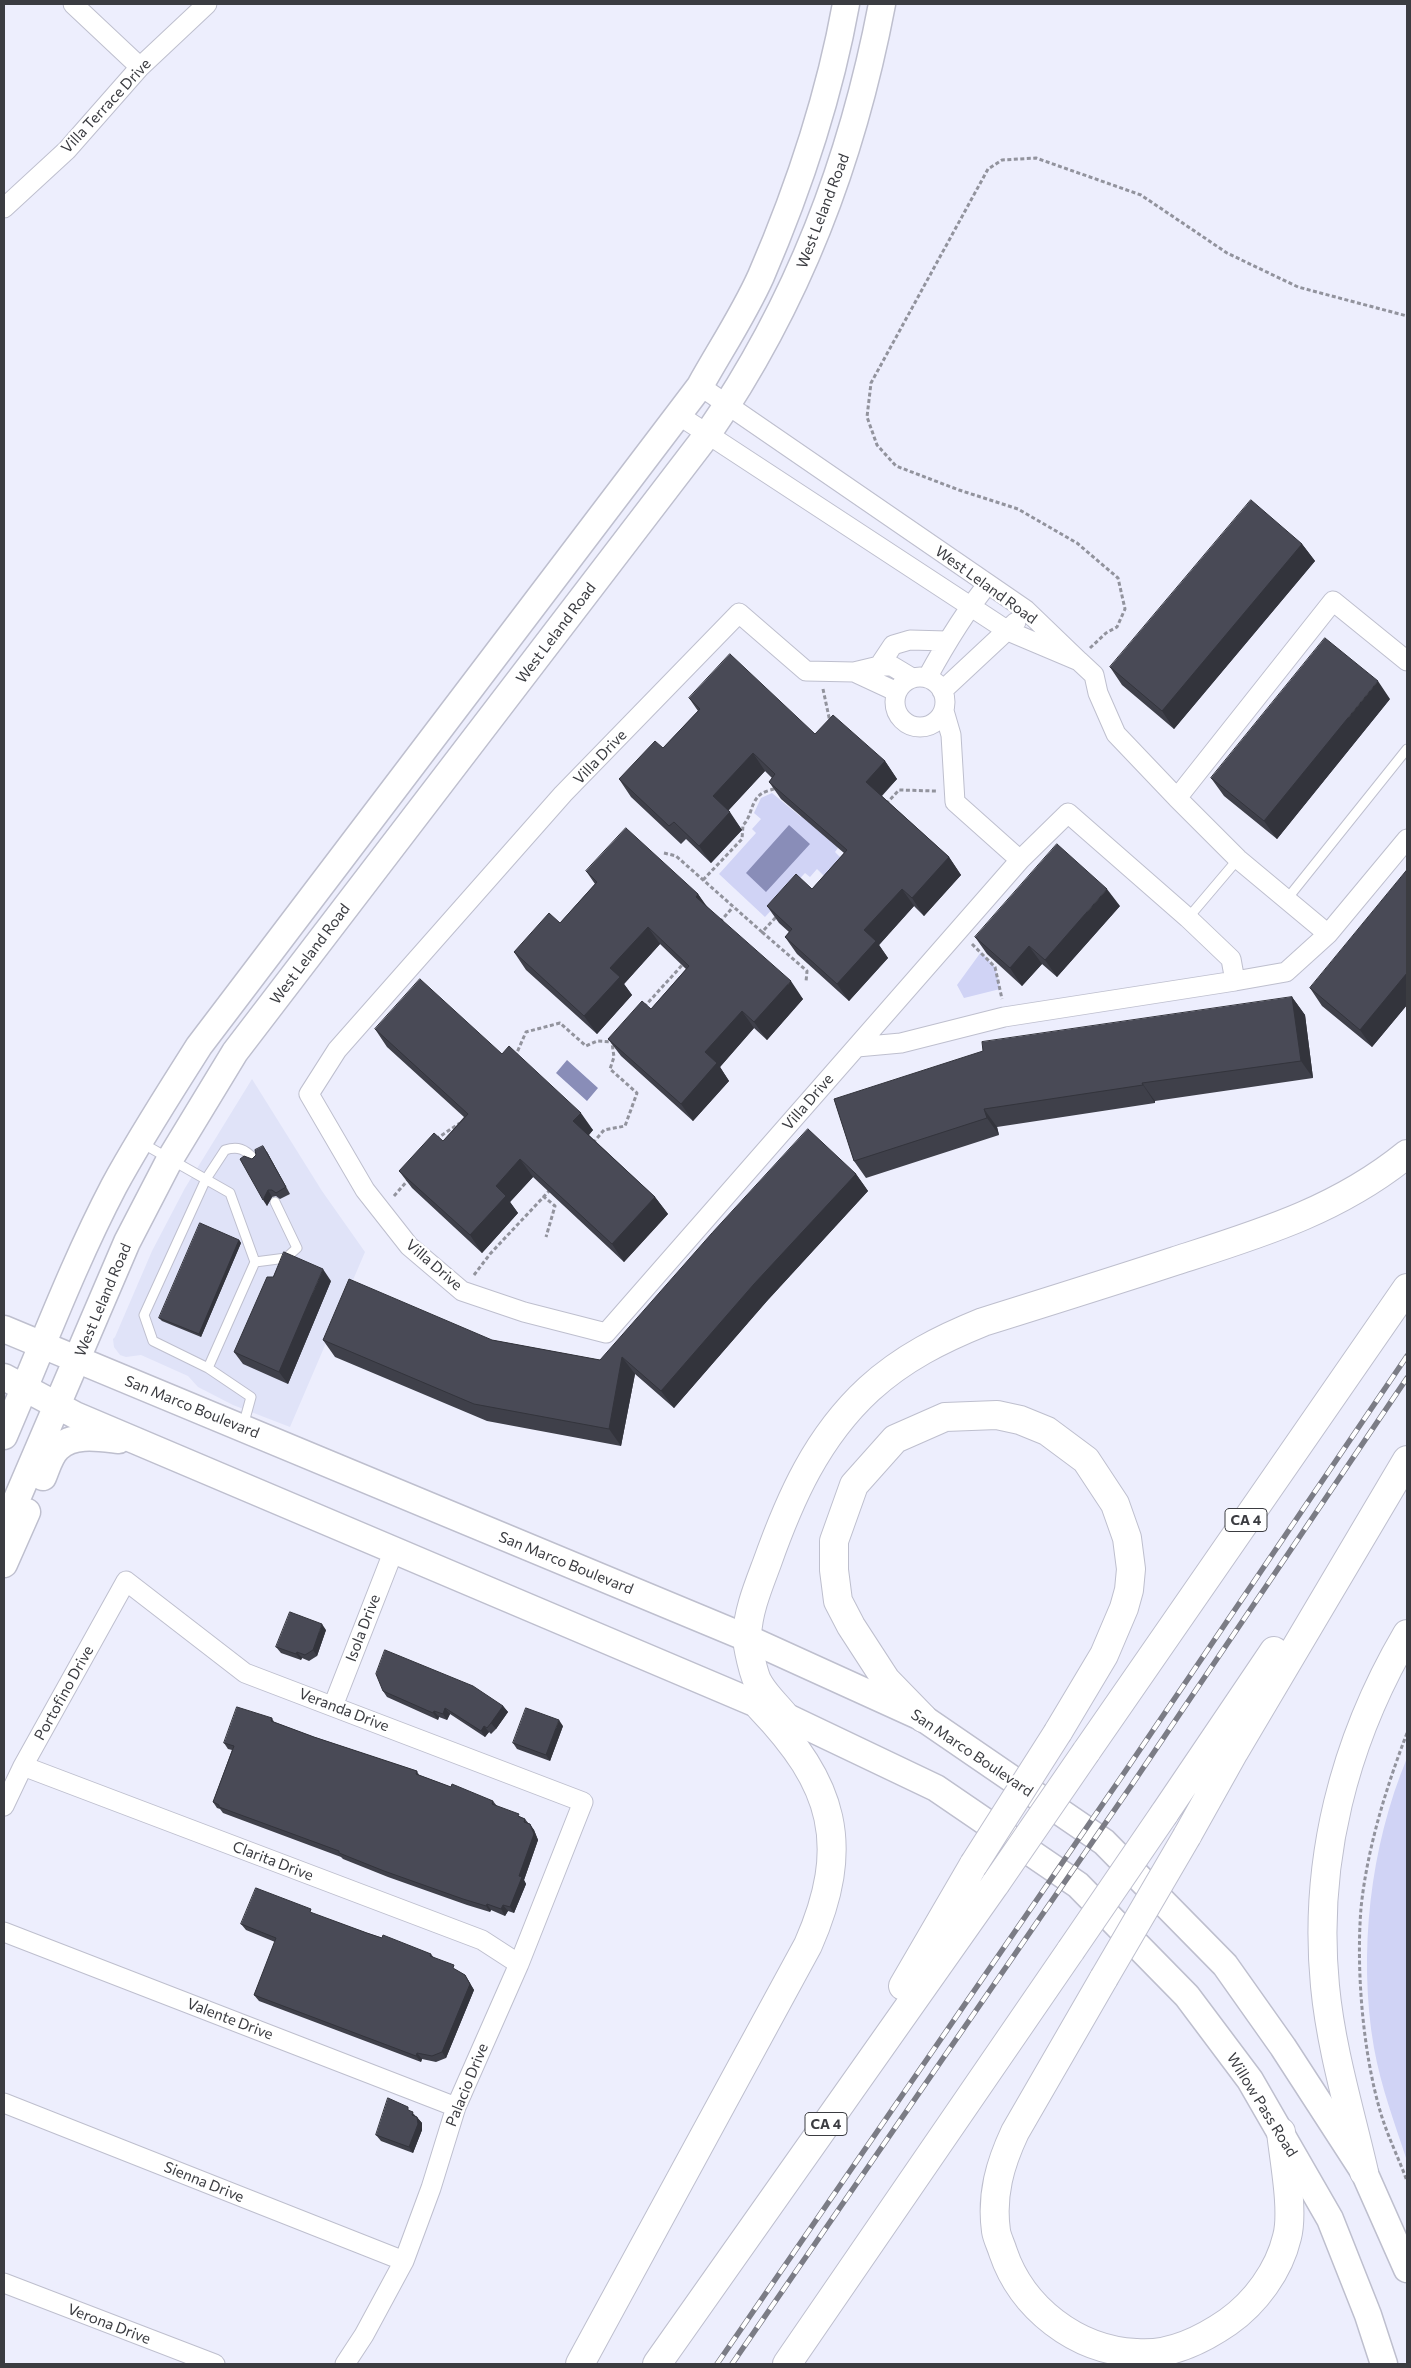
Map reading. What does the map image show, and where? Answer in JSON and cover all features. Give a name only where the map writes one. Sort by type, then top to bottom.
[{"type":"highway","points":[[785,1716],[758,1683],[747,1638],[752,1603],[792,1496],[812,1458],[843,1416],[869,1389],[905,1360],[941,1339],[983,1322],[1268,1231],[1325,1208],[1360,1188],[1407,1154]]},
{"type":"highway","name":"CA 4","points":[[657,2364],[996,1883],[1407,1288]]},
{"type":"highway","points":[[814,2141],[974,1864],[1058,1732],[1104,1655],[1124,1608],[1129,1590],[1131,1569],[1127,1538],[1115,1504],[1086,1460],[1047,1431],[1020,1420],[997,1415],[945,1417],[895,1439],[854,1486],[834,1541],[834,1570],[838,1600],[851,1626],[886,1680],[923,1718]]},
{"type":"highway","points":[[787,2364],[1164,1814],[1407,1454]]},
{"type":"highway","points":[[1281,2132],[1288,2194],[1287,2237],[1270,2278],[1244,2310],[1210,2335],[1174,2349],[1137,2354],[1102,2346],[1063,2330],[1032,2304],[1009,2271],[996,2232],[995,2186],[1004,2156],[1015,2132],[1234,1752],[1407,1460]]},
{"type":"highway","points":[[1364,2172],[1333,2037],[1325,1987],[1322,1937],[1324,1888],[1329,1844],[1338,1796],[1352,1749],[1372,1700],[1407,1634]]},
{"type":"highway","points":[[580,2364],[808,1945],[822,1913],[831,1879],[834,1849],[829,1818],[820,1788],[804,1760],[780,1728],[759,1706]]},
{"type":"main road","points":[[4,1436],[14,1382],[42,1344],[113,1188],[139,1141],[199,1046],[680,416],[700,386],[760,278],[801,176],[823,108],[846,4]]},
{"type":"main road","name":"West Leland Road","points":[[4,1529],[127,1242],[170,1159],[235,1052],[707,435],[728,404],[783,308],[826,210],[850,140],[870,65],[882,4]]},
{"type":"main road","name":"San Marco Boulevard","points":[[4,1329],[747,1638],[923,1718],[1104,1842],[1226,1965],[1283,2047],[1364,2172]]},
{"type":"main road","points":[[14,1382],[58,1406],[145,1444],[785,1716]]},
{"type":"main road","points":[[4,1564],[57,1448],[76,1439],[88,1438],[145,1444]]},
{"type":"main road","name":"Willow Pass Road","points":[[785,1716],[936,1788],[1078,1885],[1187,1996],[1250,2080],[1330,2219],[1368,2314],[1384,2364]]},
{"type":"main road","points":[[1364,2172],[1407,2269]]},
{"type":"street","points":[[73,4],[140,68]]},
{"type":"street","name":"Villa Terrace Drive","points":[[4,208],[67,150],[140,68],[207,4]]},
{"type":"street","name":"West Leland Road","points":[[700,386],[1026,610],[1079,660]]},
{"type":"street","name":"West Leland Road","points":[[680,416],[1008,631],[1079,660]]},
{"type":"street","points":[[944,711],[933,724],[921,728],[905,724],[897,714],[895,707],[897,692],[905,682],[919,678],[988,584]]},
{"type":"street","points":[[1177,798],[1333,601],[1407,660]]},
{"type":"street","points":[[1020,860],[954,802],[951,735],[944,711],[945,700],[942,691],[1008,631],[1026,610]]},
{"type":"street","name":"Villa Drive","points":[[942,691],[936,683],[892,666],[879,666],[854,672],[806,671],[739,613],[563,794],[337,1050],[309,1094],[365,1190],[409,1246],[462,1291],[524,1312],[606,1333],[959,932],[1020,860],[1068,813],[1188,918]]},
{"type":"street","points":[[879,666],[893,645],[910,640],[947,641]]},
{"type":"street","points":[[1079,660],[1094,675],[1098,693],[1116,734],[1238,859],[1328,934]]},
{"type":"street","name":"Villa Drive","points":[[854,672],[897,692]]},
{"type":"street","points":[[857,1046],[901,1044],[1004,1017],[1286,972],[1328,934],[1407,839]]},
{"type":"street","points":[[1188,918],[1231,959],[1235,981]]},
{"type":"street","name":"Isola Drive","points":[[333,1706],[394,1550]]},
{"type":"street","name":"Veranda Drive","points":[[126,1581],[245,1673],[583,1802]]},
{"type":"street","name":"Portofino Drive","points":[[4,1806],[22,1766],[126,1581]]},
{"type":"street","name":"Clarita Drive","points":[[22,1766],[482,1940],[519,1964]]},
{"type":"street","name":"Palacio Drive","points":[[345,2364],[364,2335],[404,2261],[431,2188],[456,2107],[519,1964],[583,1802]]},
{"type":"street","name":"Valente Drive","points":[[4,1932],[456,2107]]},
{"type":"street","name":"Sienna Drive","points":[[4,2103],[404,2261]]},
{"type":"street","name":"Verona Drive","points":[[4,2284],[215,2364]]},
{"type":"lane","points":[[1287,899],[1407,749]]},
{"type":"lane","points":[[1188,918],[1238,859]]},
{"type":"lane","points":[[139,1141],[230,1193],[255,1262],[208,1368]]},
{"type":"lane","points":[[243,1428],[251,1397],[208,1368],[153,1340],[144,1315],[206,1180],[224,1150],[236,1147],[247,1151],[254,1159]]},
{"type":"lane","points":[[255,1262],[286,1258],[297,1248],[275,1202]]},
{"type":"path","points":[[1079,660],[1106,632],[1117,627],[1125,609],[1118,578],[1077,543],[1018,509],[959,490],[896,466],[877,445],[867,417],[871,383],[988,169],[1002,160],[1036,158],[1141,195],[1227,253],[1298,287],[1407,316]]},
{"type":"path","points":[[820,671],[830,724]]},
{"type":"path","points":[[703,880],[742,839],[743,825],[749,820],[754,802],[762,793],[775,789],[782,782]]},
{"type":"path","points":[[885,805],[899,790],[954,792]]},
{"type":"path","points":[[664,854],[676,856],[808,971],[806,982]]},
{"type":"path","points":[[714,928],[733,907]]},
{"type":"path","points":[[762,932],[780,912]]},
{"type":"path","points":[[959,932],[996,967],[1004,1017]]},
{"type":"path","points":[[637,1014],[688,957]]},
{"type":"path","points":[[513,1062],[526,1032],[560,1023],[586,1046],[597,1042],[612,1043]]},
{"type":"path","points":[[592,1144],[604,1130],[625,1126],[637,1093],[610,1069],[614,1056],[612,1043],[618,1036]]},
{"type":"path","points":[[434,1145],[436,1137],[460,1123],[466,1116]]},
{"type":"path","points":[[380,1210],[413,1175]]},
{"type":"path","points":[[462,1291],[490,1254],[554,1185]]},
{"type":"path","points":[[543,1196],[555,1206],[546,1238]]},
{"type":"path","points":[[1407,1733],[1389,1780],[1373,1844],[1361,1908],[1360,1968],[1372,2074],[1382,2115],[1407,2181]]},
{"type":"shaded area","points":[[772,793],[801,817],[812,806],[838,848],[835,852],[842,859],[825,877],[817,869],[810,877],[805,873],[765,917],[719,874],[756,833],[752,829],[761,819],[754,813],[761,798]]},
{"type":"shaded area","points":[[789,825],[810,844],[766,892],[746,873]]},
{"type":"shaded area","points":[[981,952],[995,967],[1000,989],[964,998],[957,985]]},
{"type":"shaded area","points":[[567,1060],[598,1088],[587,1101],[556,1073]]},
{"type":"shaded area","points":[[252,1079],[322,1191],[365,1252],[290,1427],[233,1405],[198,1387],[188,1376],[141,1355],[126,1357],[120,1355],[114,1347],[113,1339],[152,1251],[185,1188]]},
{"type":"shaded area","points":[[1407,1758],[1407,2161],[1380,2077],[1369,2012],[1367,1975],[1371,1901],[1376,1864],[1394,1792]]},
{"type":"building","points":[[1251,500],[1302,544],[1162,711],[1110,667]]},
{"type":"building","points":[[1325,638],[1378,681],[1264,821],[1211,778]]},
{"type":"building","points":[[730,654],[815,734],[833,715],[885,761],[866,782],[949,857],[912,898],[902,889],[864,930],[876,941],[837,984],[785,937],[792,929],[767,906],[796,874],[812,889],[847,850],[769,782],[775,774],[753,753],[713,796],[730,812],[699,846],[674,822],[669,826],[619,779],[655,741],[663,748],[700,709],[689,698]]},
{"type":"building","points":[[626,828],[698,894],[696,897],[791,981],[754,1022],[742,1011],[705,1052],[717,1063],[681,1104],[608,1039],[642,1001],[651,1009],[689,966],[648,927],[610,968],[620,977],[584,1016],[514,952],[549,913],[560,923],[597,882],[586,871]]},
{"type":"building","points":[[1057,844],[1107,889],[1045,960],[1029,946],[1010,968],[975,937]]},
{"type":"building","points":[[1407,870],[1407,973],[1360,1030],[1310,988]]},
{"type":"building","points":[[420,979],[502,1054],[509,1046],[581,1113],[573,1121],[655,1197],[612,1244],[520,1159],[496,1186],[506,1196],[470,1235],[399,1171],[434,1133],[443,1141],[468,1114],[375,1029]]},
{"type":"building","points":[[1292,997],[1301,1061],[1142,1083],[1143,1085],[984,1109],[987,1118],[854,1161],[834,1099],[983,1051],[982,1042]]},
{"type":"building","points":[[808,1129],[856,1174],[754,1284],[661,1391],[622,1357],[609,1429],[474,1404],[323,1340],[349,1279],[492,1340],[600,1360],[712,1233]]},
{"type":"building","points":[[263,1146],[286,1187],[276,1193],[268,1190],[263,1200],[240,1159],[244,1156],[252,1159],[256,1155],[255,1150]]},
{"type":"building","points":[[200,1223],[239,1240],[199,1334],[159,1318]]},
{"type":"building","points":[[284,1252],[323,1269],[279,1372],[234,1352],[267,1277],[273,1277]]},
{"type":"building","points":[[290,1612],[322,1624],[313,1650],[305,1655],[276,1647]]},
{"type":"building","points":[[385,1650],[473,1686],[503,1706],[487,1728],[484,1726],[481,1731],[445,1708],[443,1714],[434,1711],[433,1713],[383,1691],[376,1674]]},
{"type":"building","points":[[237,1707],[272,1718],[271,1721],[314,1737],[417,1771],[416,1774],[451,1787],[452,1784],[493,1801],[492,1804],[519,1814],[518,1816],[525,1819],[524,1822],[530,1824],[534,1834],[519,1876],[522,1877],[510,1907],[503,1905],[501,1909],[463,1899],[384,1871],[339,1853],[339,1851],[219,1807],[219,1805],[213,1802],[234,1746],[224,1743]]},
{"type":"building","points":[[526,1708],[559,1720],[546,1755],[513,1743]]},
{"type":"building","points":[[256,1888],[311,1909],[310,1912],[382,1938],[383,1935],[454,1965],[453,1968],[465,1975],[470,1984],[442,2052],[432,2056],[417,2053],[416,2056],[254,1995],[276,1938],[241,1924]]},
{"type":"building","points":[[388,2098],[408,2107],[408,2110],[413,2112],[412,2115],[417,2117],[418,2124],[409,2147],[376,2135]]},
{"type":"railway","points":[[717,2364],[1120,1779],[1407,1356]]},
{"type":"railway","points":[[732,2364],[1131,1786],[1407,1378]]}]
